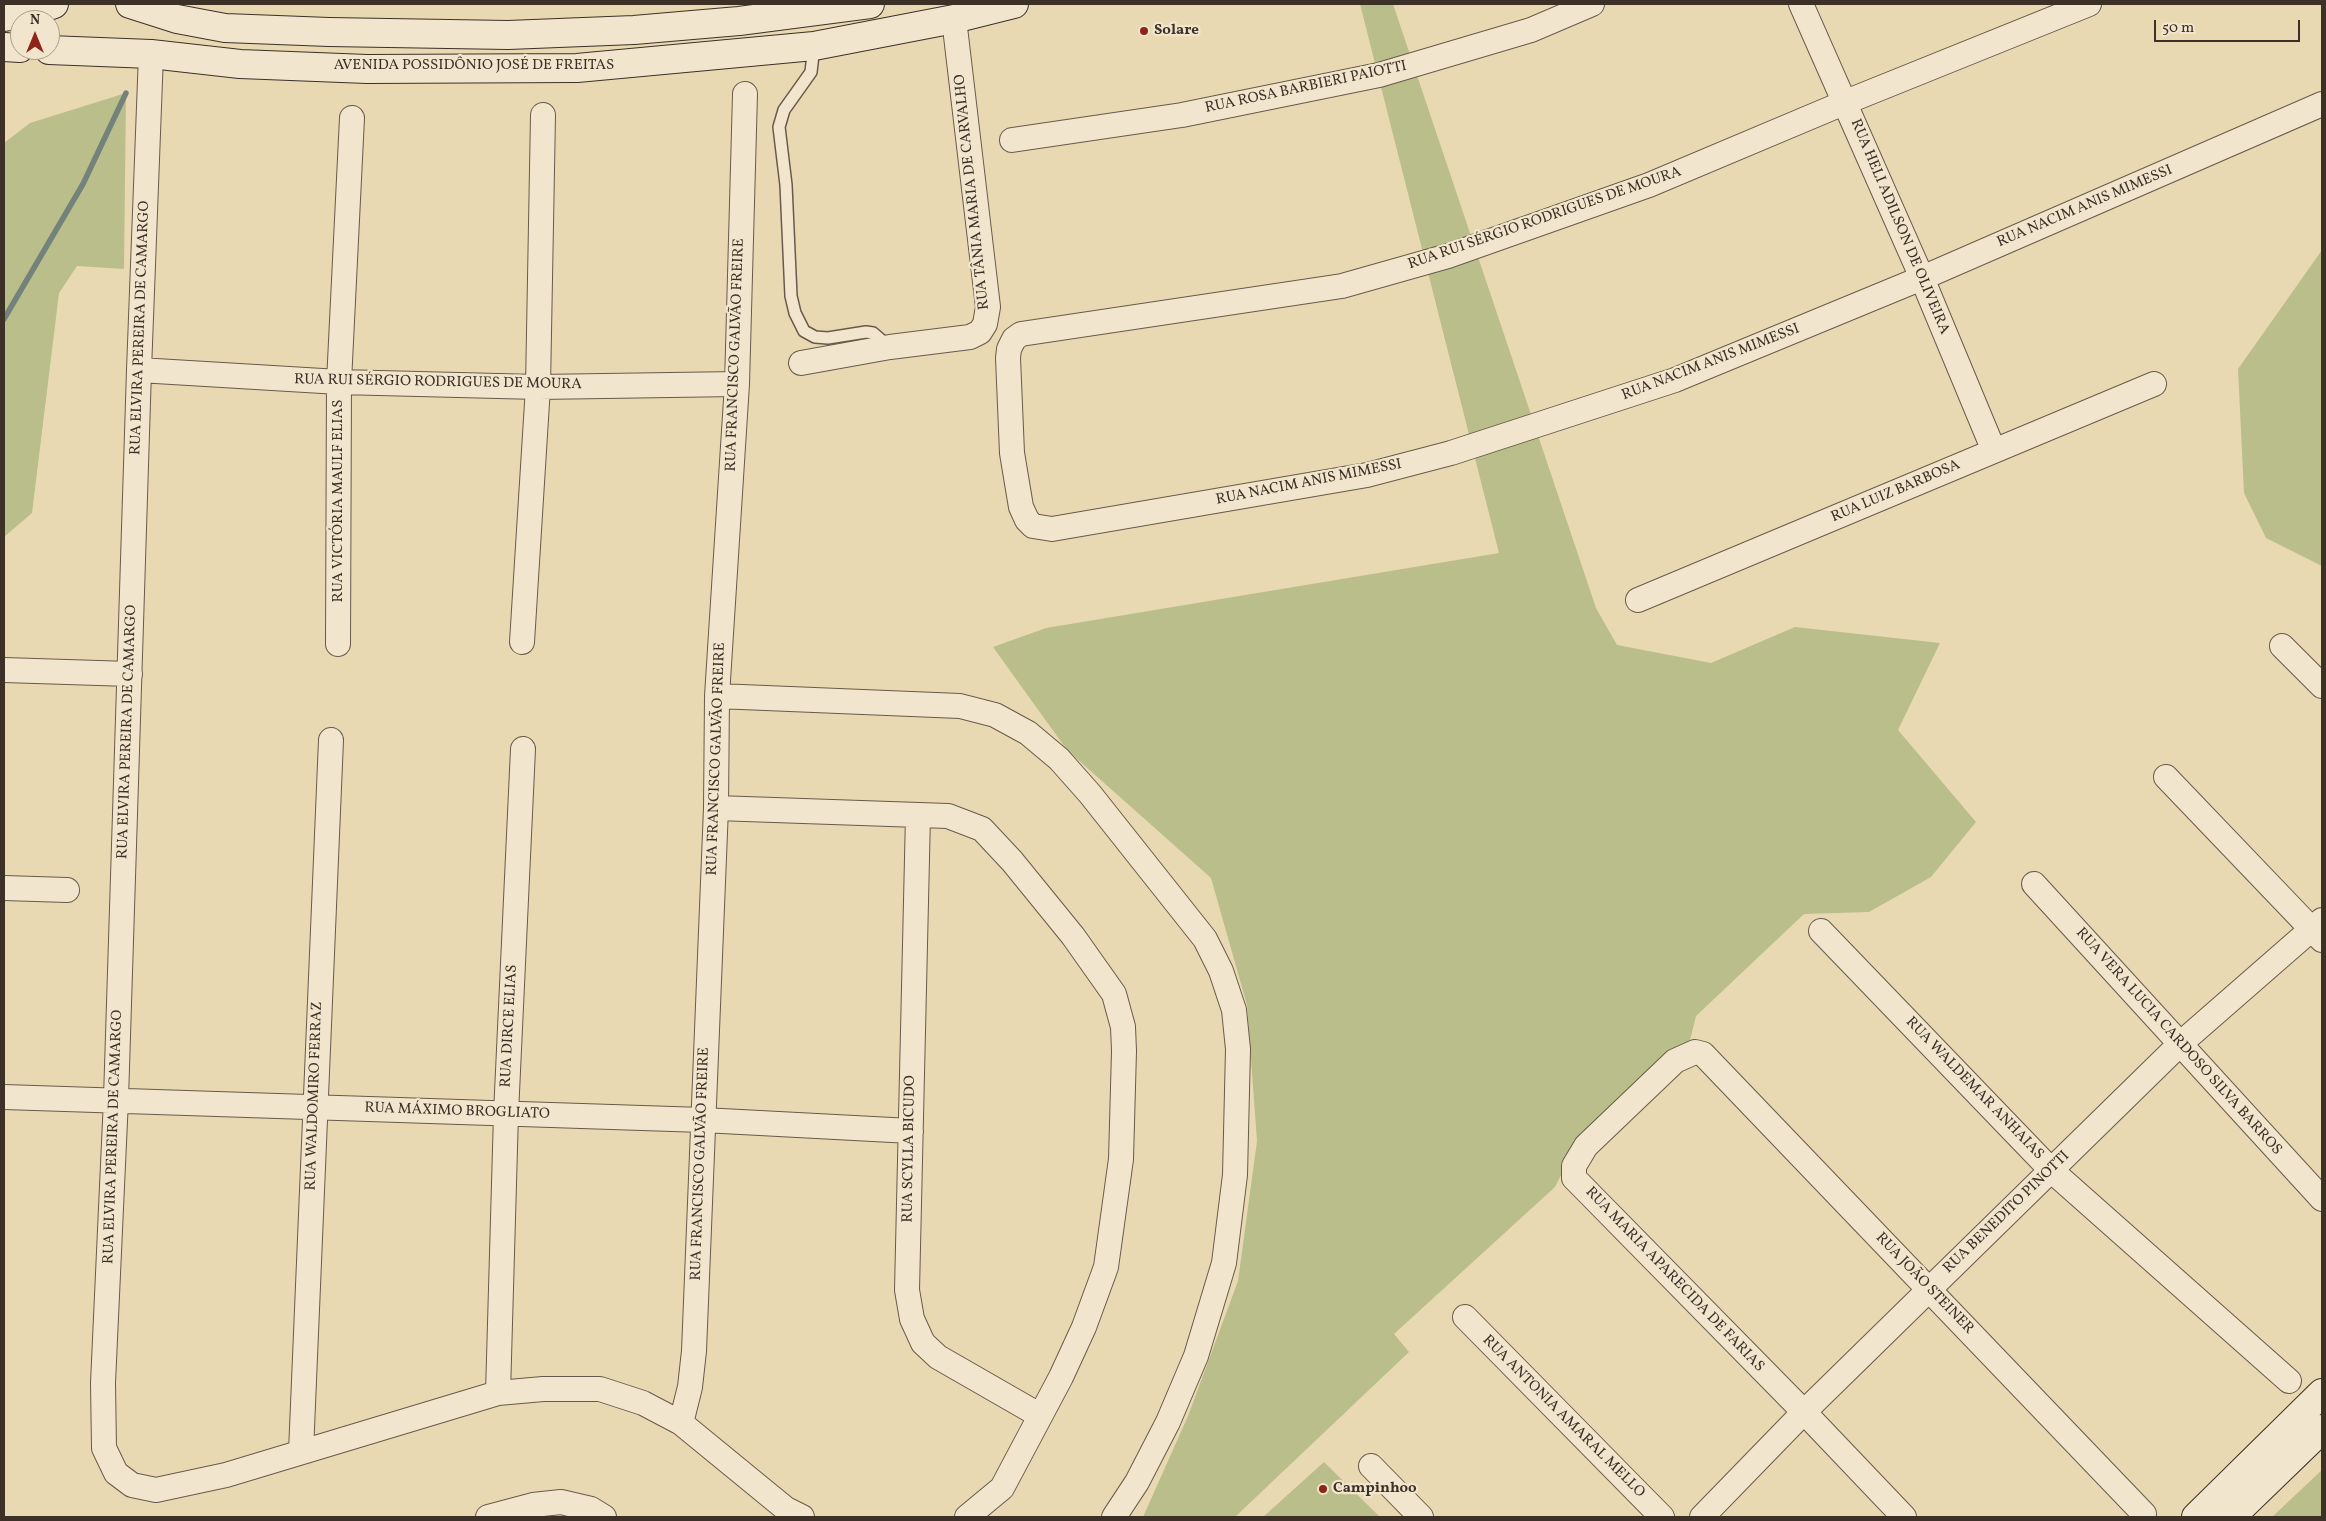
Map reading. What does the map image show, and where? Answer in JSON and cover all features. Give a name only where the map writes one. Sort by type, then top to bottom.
[{"type":"street","points":[[4,17],[26,14],[54,4]]},
{"type":"street","name":"AVENIDA POSSIDÔNIO JOSÉ DE FREITAS","points":[[136,5],[177,19],[224,28],[329,32],[508,34],[634,30],[738,21],[870,4]]},
{"type":"street","name":"AVENIDA POSSIDÔNIO JOSÉ DE FREITAS","points":[[60,50],[151,54],[240,64],[367,69],[577,68],[814,46],[952,11],[1014,4]]},
{"type":"street","name":"RUA ROSA BARBIERI PAIOTTI","points":[[1012,140],[1182,115],[1380,75],[1531,30],[1592,4]]},
{"type":"street","name":"RUA HELI ADILSON DE OLIVEIRA","points":[[1801,4],[1846,102],[1922,278],[1994,451]]},
{"type":"street","name":"RUA RUI SÉRGIO RODRIGUES DE MOURA","points":[[1021,507],[1012,453],[1008,349],[1014,339],[1021,334],[1342,286],[1448,256],[1649,185],[1846,102],[2089,4]]},
{"type":"street","points":[[136,5],[150,27],[151,54]]},
{"type":"street","name":"RUA TÂNIA MARIA DE CARVALHO","points":[[801,363],[890,347],[970,337],[980,332],[985,324],[988,307],[952,11]]},
{"type":"street","points":[[808,12],[814,46]]},
{"type":"street","name":"RUA ELVIRA PEREIRA DE CAMARGO","points":[[151,54],[138,370],[116,1100],[103,1383],[104,1448],[116,1473],[132,1485],[156,1490],[226,1475],[498,1393],[543,1389],[600,1389],[643,1402],[682,1423],[786,1508],[802,1517]]},
{"type":"street","name":"RUA FRANCISCO GALVÃO FREIRE","points":[[682,1423],[690,1387],[694,1352],[716,808],[717,696],[737,384],[745,94]]},
{"type":"street","name":"RUA NACIM ANIS MIMESSI","points":[[1021,507],[1027,520],[1033,526],[1052,529],[1367,475],[1450,453],[1675,380],[1922,278],[2322,104]]},
{"type":"street","points":[[522,642],[538,387],[543,115]]},
{"type":"street","name":"RUA VICTÓRIA MAULF ELIAS","points":[[338,644],[339,382],[352,118]]},
{"type":"street","name":"RUA RUI SÉRGIO RODRIGUES DE MOURA","points":[[138,370],[339,382],[538,387],[737,384]]},
{"type":"street","name":"RUA LUIZ BARBOSA","points":[[1638,600],[2154,384]]},
{"type":"street","points":[[2282,646],[2322,686]]},
{"type":"street","points":[[4,670],[130,674]]},
{"type":"street","points":[[717,696],[960,706],[995,715],[1028,733],[1059,759],[1090,794],[1205,938],[1222,971],[1234,1010],[1238,1049],[1235,1175],[1224,1263],[1196,1356],[1168,1422],[1137,1482],[1114,1517]]},
{"type":"street","name":"RUA WALDOMIRO FERRAZ","points":[[301,1452],[314,1107],[331,740]]},
{"type":"street","name":"RUA DIRCE ELIAS","points":[[498,1393],[506,1114],[523,749]]},
{"type":"street","points":[[2166,777],[2319,929]]},
{"type":"street","points":[[716,808],[948,816],[982,829],[1012,861],[1092,960],[1114,994],[1123,1027],[1124,1051],[1120,1159],[1106,1267],[1084,1327],[1061,1377],[1002,1488],[967,1517]]},
{"type":"street","name":"RUA SCYLLA BICUDO","points":[[918,815],[907,1290],[912,1319],[923,1343],[938,1357],[1039,1416]]},
{"type":"street","name":"RUA VERA LUCIA CARDOSO SILVA BARROS","points":[[2034,884],[2322,1199]]},
{"type":"street","points":[[4,888],[66,890]]},
{"type":"street","name":"RUA BENEDITO PINOTTI","points":[[1702,1517],[1804,1412],[2180,1044],[2319,929]]},
{"type":"street","name":"RUA WALDEMAR ANHAIAS","points":[[1822,931],[2052,1170],[2289,1381]]},
{"type":"street","name":"RUA MARIA APARECIDA DE FARIAS","points":[[1703,1054],[1694,1052],[1676,1061],[1643,1090],[1586,1146],[1574,1166],[1574,1178],[1804,1412],[1904,1517]]},
{"type":"street","name":"RUA JOÃO STEINER","points":[[1703,1054],[2144,1514]]},
{"type":"street","name":"RUA MÁXIMO BROGLIATO","points":[[4,1097],[703,1120],[911,1131]]},
{"type":"street","name":"RUA ANTONIA AMARAL MELLO","points":[[1465,1317],[1662,1517]]},
{"type":"street","points":[[2196,1517],[2322,1392]]},
{"type":"street","points":[[2231,1517],[2322,1429]]},
{"type":"street","points":[[1371,1466],[1421,1517]]},
{"type":"street","points":[[488,1517],[533,1505],[561,1502],[591,1509],[604,1517]]},
{"type":"lane","points":[[814,46],[811,72],[784,110],[780,127],[786,185],[791,296],[795,313],[804,331],[815,337],[828,338],[866,332],[873,333],[890,347]]},
{"type":"green space","points":[[1360,4],[1393,4],[1596,608],[1617,645],[1711,663],[1795,627],[1940,643],[1898,730],[1976,822],[1931,877],[1869,912],[1804,914],[1696,1016],[1689,1044],[1570,1157],[1555,1187],[1394,1334],[1409,1352],[1235,1517],[1143,1517],[1188,1416],[1238,1281],[1257,1141],[1247,1005],[1211,878],[1067,750],[993,647],[1046,628],[1499,553]]},
{"type":"green space","points":[[126,93],[124,269],[77,266],[59,293],[32,513],[4,537],[4,143],[30,123]]},
{"type":"green space","points":[[2322,250],[2322,566],[2266,538],[2244,493],[2238,369]]},
{"type":"green space","name":"Campinhoo","points":[[1324,1462],[1380,1517],[1263,1517]]},
{"type":"green space","points":[[2322,1470],[2322,1517],[2272,1517]]},
{"type":"waterway","points":[[4,319],[83,184],[126,93]]},
{"type":"place","name":"Solare","points":[[1144,31]]},
{"type":"place","name":"Campinhoo","points":[[1323,1489]]}]
